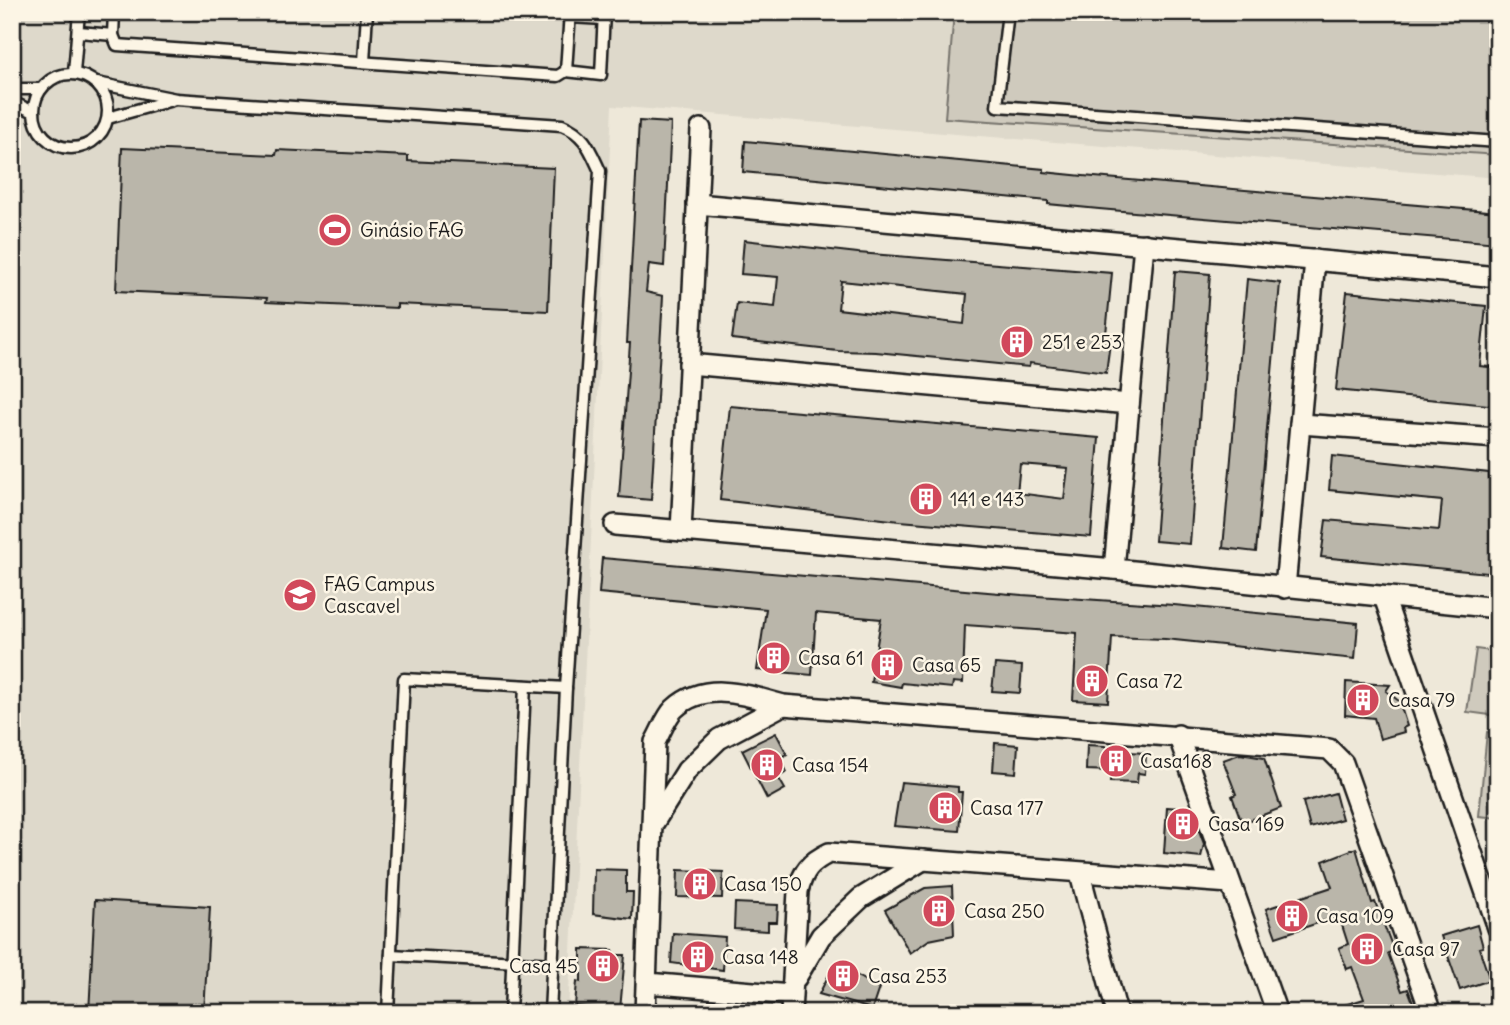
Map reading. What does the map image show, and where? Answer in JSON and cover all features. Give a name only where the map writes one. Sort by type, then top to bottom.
[{"type":"street","points":[[681,531],[701,129]]},
{"type":"street","points":[[697,204],[1498,277]]},
{"type":"street","points":[[1114,569],[1144,244]]},
{"type":"street","points":[[1285,588],[1315,260]]},
{"type":"street","points":[[689,364],[1129,404]]},
{"type":"street","points":[[1300,424],[1498,438]]},
{"type":"street","points":[[615,525],[1114,569],[1498,608]]},
{"type":"street","points":[[1384,597],[1498,928]]},
{"type":"street","points":[[645,1013],[655,742],[673,711],[691,697],[713,691],[744,694],[783,705],[1329,749],[1343,764],[1431,1013]]},
{"type":"street","points":[[651,826],[687,771],[719,739],[783,705]]},
{"type":"street","points":[[1178,736],[1277,1013]]},
{"type":"street","points":[[792,997],[798,891],[802,875],[813,861],[829,853],[1080,874],[1230,883]]},
{"type":"street","points":[[792,997],[821,936],[861,898],[923,860]]},
{"type":"street","points":[[1080,874],[1117,1013]]},
{"type":"street","points":[[647,983],[792,997]]},
{"type":"lane","points":[[74,74],[79,12]]},
{"type":"lane","points":[[114,12],[113,35],[117,45],[558,76],[566,71],[601,75],[604,16],[570,15],[566,71]]},
{"type":"lane","points":[[364,62],[367,12]]},
{"type":"lane","points":[[1008,12],[997,106],[1498,142]]},
{"type":"lane","points":[[79,32],[113,35]]},
{"type":"lane","points":[[12,89],[41,89],[61,75],[74,74],[97,83],[176,99],[562,125],[584,138],[600,171],[566,688],[550,1013]]},
{"type":"lane","points":[[41,89],[34,112],[43,134],[62,147],[86,145],[96,138],[108,118],[104,94],[97,83]]},
{"type":"lane","points":[[108,118],[176,99]]},
{"type":"lane","points":[[12,102],[34,112]]},
{"type":"lane","points":[[388,1013],[404,679],[566,688]]},
{"type":"lane","points":[[510,1013],[525,686]]},
{"type":"lane","points":[[391,955],[553,964]]},
{"type":"shaded area","name":"FAG Campus Cascavel","points":[[12,12],[1498,12],[1498,178],[612,106],[568,1013],[12,1013]]},
{"type":"shaded area","points":[[954,12],[1498,12],[1498,155],[945,118]]},
{"type":"shaded area","points":[[1476,649],[1498,652],[1498,716],[1467,712]]},
{"type":"shaded area","points":[[1487,732],[1498,733],[1498,818],[1479,816]]},
{"type":"building","points":[[639,121],[671,123],[664,266],[649,264],[646,292],[663,296],[651,500],[619,497],[630,343],[627,343]]},
{"type":"building","points":[[745,141],[1044,169],[1044,172],[1083,176],[1498,212],[1498,243],[1099,209],[1048,204],[1048,201],[743,172]]},
{"type":"building","name":"Ginásio FAG","points":[[122,148],[276,155],[277,150],[408,156],[408,161],[554,168],[548,311],[397,304],[397,308],[266,302],[267,298],[116,291]]},
{"type":"building","points":[[744,240],[858,253],[1112,273],[1106,334],[1111,335],[1106,373],[1030,363],[1029,367],[732,339],[737,303],[775,307],[778,277],[741,274]],"holes":[[[841,281],[967,294],[964,324],[838,309]]]},
{"type":"building","points":[[1175,271],[1210,274],[1190,544],[1155,541]]},
{"type":"building","points":[[1247,279],[1280,283],[1256,552],[1223,548]]},
{"type":"building","points":[[1347,292],[1486,306],[1480,366],[1498,368],[1498,406],[1336,390]]},
{"type":"building","points":[[730,406],[1099,438],[1091,537],[900,521],[720,500]],"holes":[[[1020,464],[1068,468],[1064,499],[1017,493]]]},
{"type":"building","points":[[1332,456],[1489,473],[1489,478],[1498,479],[1498,574],[1321,557],[1326,520],[1439,530],[1442,501],[1329,490]]},
{"type":"building","points":[[602,558],[1022,595],[1174,605],[1358,623],[1355,659],[1165,639],[1112,637],[1108,702],[1073,700],[1077,633],[965,625],[963,683],[953,682],[952,688],[902,683],[901,687],[871,682],[881,619],[816,613],[812,675],[757,670],[766,609],[599,593]]},
{"type":"building","points":[[995,664],[1022,666],[1020,693],[992,691]]},
{"type":"building","points":[[1346,682],[1390,685],[1386,691],[1399,701],[1407,726],[1403,728],[1404,732],[1380,739],[1374,718],[1345,715]]},
{"type":"building","name":"Casa 154","points":[[776,733],[787,754],[780,758],[787,772],[778,777],[785,789],[767,799],[742,750]]},
{"type":"building","points":[[995,743],[1018,745],[1016,773],[993,771]]},
{"type":"building","name":"Casa168","points":[[1087,745],[1105,746],[1110,751],[1146,753],[1145,774],[1138,773],[1137,783],[1110,782],[1111,771],[1086,770]]},
{"type":"building","points":[[1240,754],[1264,758],[1281,808],[1242,823],[1232,796],[1236,794],[1223,760]]},
{"type":"building","points":[[901,782],[958,787],[958,792],[962,792],[959,831],[894,826]]},
{"type":"building","points":[[1335,793],[1342,819],[1310,828],[1303,802]]},
{"type":"building","name":"Casa 169","points":[[1167,807],[1191,809],[1204,844],[1201,857],[1164,853]]},
{"type":"building","points":[[1356,848],[1372,903],[1375,902],[1394,951],[1388,953],[1402,991],[1408,989],[1417,1013],[1331,1013],[1331,1009],[1364,999],[1352,967],[1347,969],[1339,948],[1348,944],[1339,916],[1276,937],[1266,909],[1332,887],[1323,861]]},
{"type":"building","points":[[594,869],[626,870],[626,892],[633,892],[632,919],[593,914]]},
{"type":"building","name":"Casa 150","points":[[678,870],[723,872],[722,898],[677,897]]},
{"type":"building","points":[[952,886],[954,935],[929,940],[910,953],[885,910],[925,888]]},
{"type":"building","points":[[95,900],[210,907],[204,1013],[89,1013]]},
{"type":"building","points":[[735,903],[778,905],[777,922],[768,922],[768,931],[734,929]]},
{"type":"building","points":[[1477,925],[1483,947],[1479,948],[1490,980],[1460,990],[1441,936]]},
{"type":"building","name":"Casa 148","points":[[673,933],[725,937],[723,970],[671,963]]},
{"type":"building","points":[[581,949],[613,950],[615,955],[625,955],[620,1010],[575,1006],[577,981],[581,982]]},
{"type":"building","name":"Casa 253","points":[[835,963],[879,988],[872,1009],[819,994]]},
{"type":"place","name":"Ginásio FAG","points":[[335,230]]},
{"type":"place","name":"251 e 253","points":[[1017,342]]},
{"type":"place","name":"141 e 143","points":[[926,499]]},
{"type":"place","name":"FAG Campus Cascavel","points":[[300,595]]},
{"type":"place","name":"Casa 61","points":[[774,658]]},
{"type":"place","name":"Casa 65","points":[[887,665]]},
{"type":"place","name":"Casa 72","points":[[1092,681]]},
{"type":"place","name":"Casa 79","points":[[1363,700]]},
{"type":"place","name":"Casa168","points":[[1116,761]]},
{"type":"place","name":"Casa 154","points":[[767,765]]},
{"type":"place","name":"Casa 177","points":[[945,808]]},
{"type":"place","name":"Casa 169","points":[[1183,824]]},
{"type":"place","name":"Casa 150","points":[[700,884]]},
{"type":"place","name":"Casa 250","points":[[939,911]]},
{"type":"place","name":"Casa 109","points":[[1292,916]]},
{"type":"place","name":"Casa 97","points":[[1367,949]]},
{"type":"place","name":"Casa 148","points":[[698,957]]},
{"type":"place","name":"Casa 45","points":[[603,966]]},
{"type":"place","name":"Casa 253","points":[[843,976]]}]
